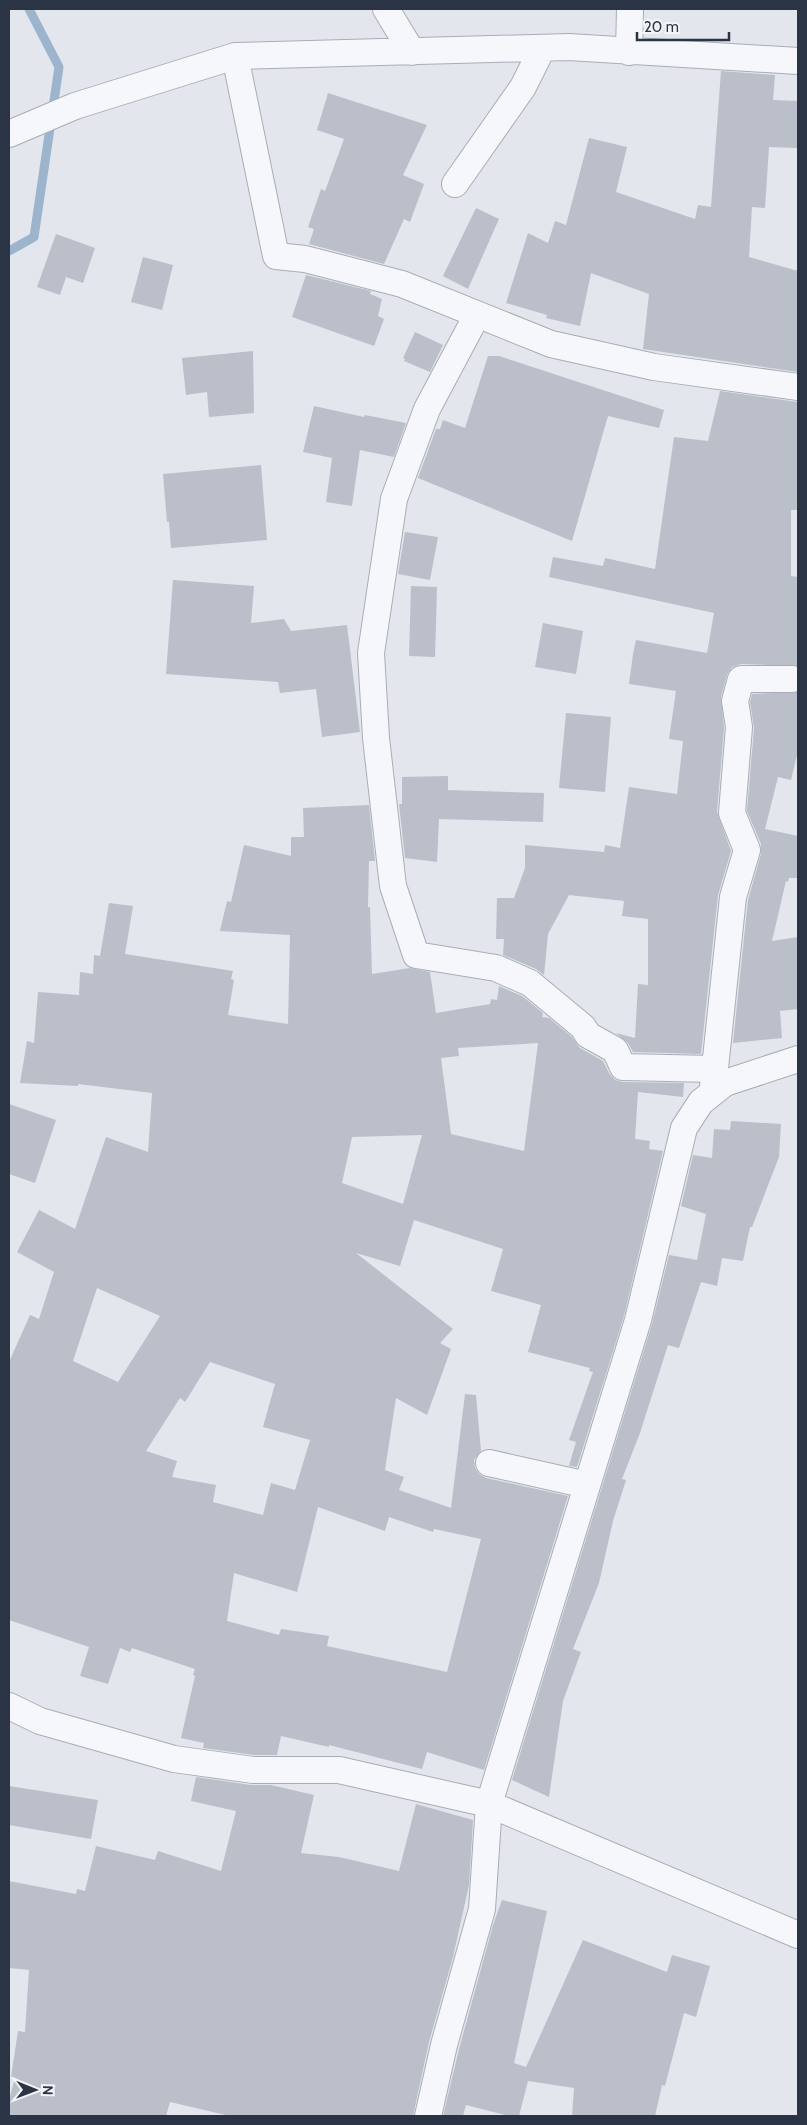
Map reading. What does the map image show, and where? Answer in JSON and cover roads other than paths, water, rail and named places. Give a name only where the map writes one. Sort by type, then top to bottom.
[{"type":"street","points":[[386,9],[412,52]]},
{"type":"street","points":[[630,9],[630,52]]},
{"type":"street","points":[[9,134],[75,106],[235,56],[542,50],[569,47],[798,61]]},
{"type":"street","points":[[455,184],[523,87],[542,50]]},
{"type":"street","points":[[235,56],[276,256],[305,259],[402,284],[551,344],[654,367],[798,387]]},
{"type":"street","points":[[477,315],[427,409],[394,499],[371,652],[376,738],[393,886],[416,955],[496,968],[530,983],[583,1027],[586,1033],[615,1050],[623,1067],[725,1083],[798,1059]]},
{"type":"street","points":[[428,2116],[444,2046],[482,1909],[489,1804],[638,1320],[684,1128],[713,1081],[733,897],[747,850],[732,813],[739,727],[735,701],[741,679],[792,679]]},
{"type":"street","points":[[489,1463],[587,1485]]},
{"type":"street","points":[[9,1706],[40,1721],[174,1759],[253,1770],[339,1770],[489,1804],[798,1935]]},
{"type":"waterway","points":[[9,251],[34,237],[59,67],[29,9]]}]
